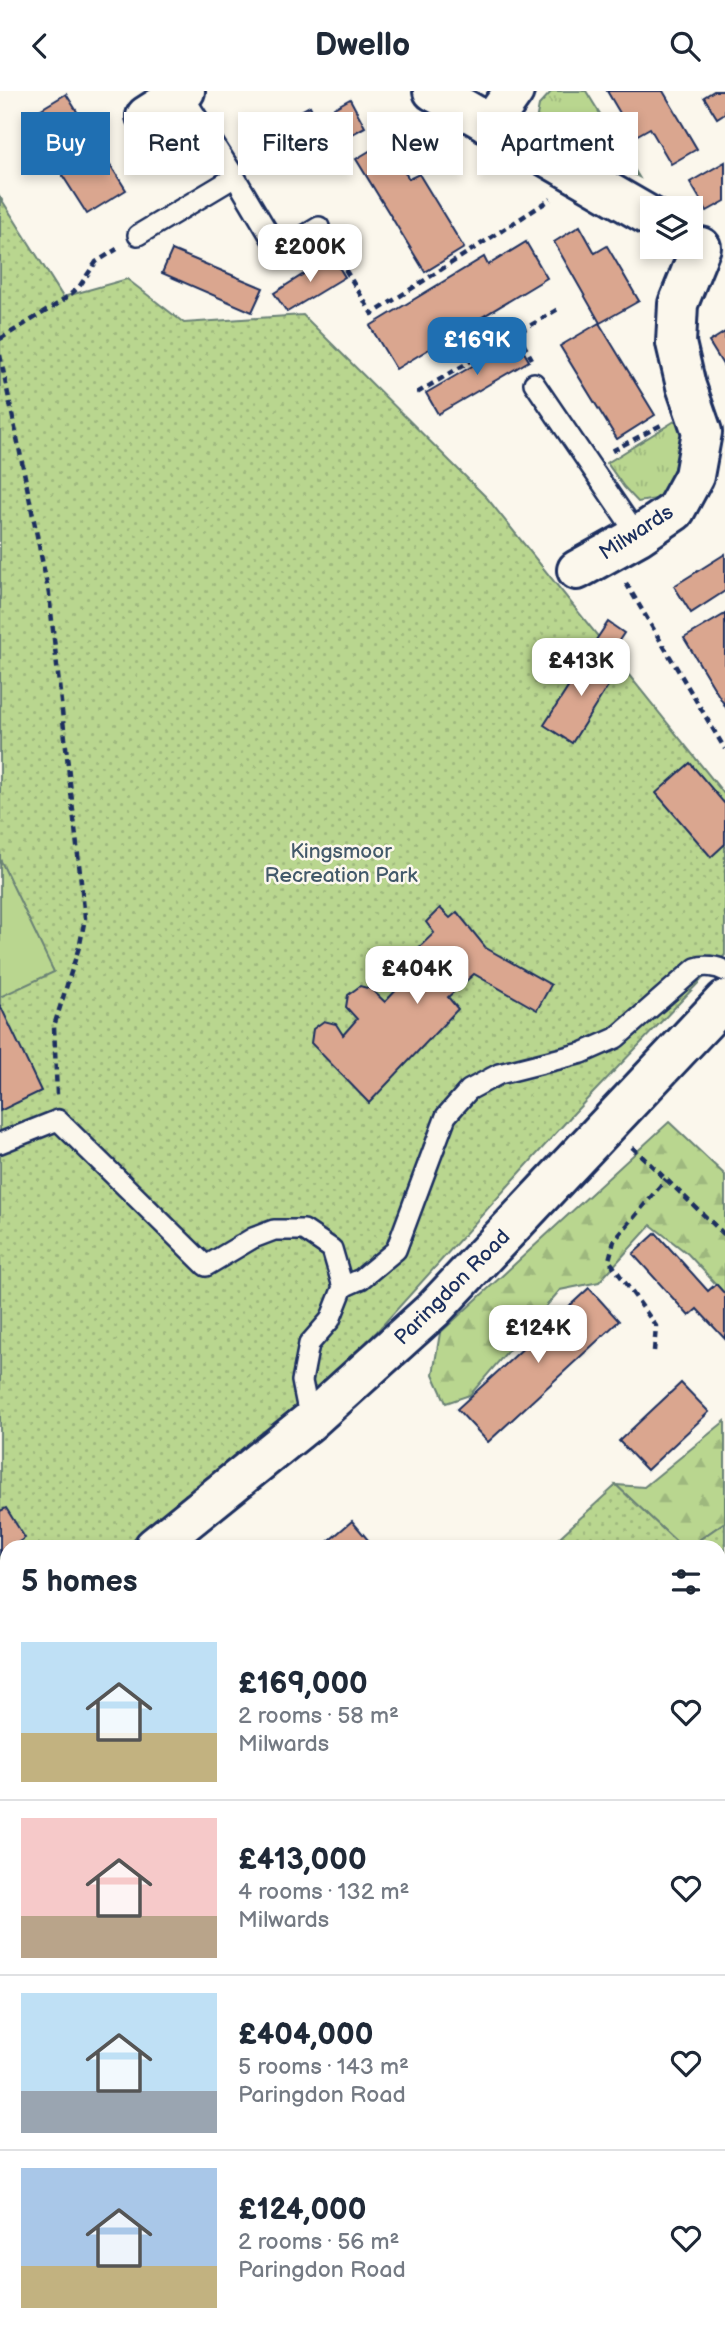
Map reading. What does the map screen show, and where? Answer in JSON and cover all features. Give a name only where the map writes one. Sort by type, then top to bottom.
[{"type":"street","points":[[433,91],[477,117]]},
{"type":"street","points":[[499,112],[514,91]]},
{"type":"street","points":[[152,112],[184,92]]},
{"type":"street","points":[[580,175],[640,210]]},
{"type":"street","name":"Milwards","points":[[608,553],[675,510],[694,475],[702,432],[686,386],[676,342],[678,303],[706,249]]},
{"type":"street","name":"Paringdon Road","points":[[163,1540],[310,1421],[433,1310],[725,1000]]},
{"type":"lane","points":[[184,92],[279,251],[319,227]]},
{"type":"lane","points":[[138,235],[235,177]]},
{"type":"lane","points":[[534,383],[589,464],[608,553]]},
{"type":"lane","points":[[343,1286],[361,1279],[396,1250],[446,1117],[469,1090],[499,1075],[582,1053],[616,1038],[696,968],[721,968],[725,971]]},
{"type":"lane","points":[[0,1143],[58,1120],[206,1266],[253,1238],[274,1230],[304,1230],[332,1249],[343,1286],[330,1320],[309,1344],[302,1381],[310,1421]]},
{"type":"path","points":[[319,227],[372,314],[585,178]]},
{"type":"path","points":[[0,339],[61,302],[79,287],[96,263],[138,235]]},
{"type":"path","points":[[417,393],[558,309]]},
{"type":"path","points":[[0,355],[49,594],[85,918],[80,944],[54,1026],[58,1120]]},
{"type":"path","points":[[589,464],[695,407]]},
{"type":"path","points":[[608,553],[725,749]]},
{"type":"path","points":[[608,1124],[725,1235]]},
{"type":"path","points":[[654,1352],[656,1326],[609,1260],[614,1241],[666,1179]]},
{"type":"green space","points":[[552,91],[586,91],[599,112],[538,112],[539,105]]},
{"type":"green space","name":"Kingsmoor Recreation Park","points":[[0,197],[63,297],[127,279],[184,323],[303,315],[487,498],[725,795],[725,955],[574,1113],[326,1388],[141,1540],[0,1540]]},
{"type":"green space","points":[[678,419],[683,438],[669,485],[656,499],[638,502],[607,463]]},
{"type":"green space","points":[[0,859],[54,972],[0,997]]},
{"type":"green space","points":[[669,1122],[725,1175],[725,1294],[688,1254],[651,1225],[599,1282],[560,1290],[470,1395],[446,1403],[433,1374],[440,1333]]},
{"type":"green space","points":[[725,1421],[725,1522],[699,1540],[675,1540],[616,1485],[644,1487]]},
{"type":"green space","points":[[616,1485],[675,1540],[557,1540]]},
{"type":"green space","points":[[725,1522],[725,1540],[699,1540]]},
{"type":"building","points":[[607,91],[663,91],[697,149],[671,164],[650,128],[638,135],[638,112],[619,112]]},
{"type":"building","points":[[714,91],[725,91],[725,113],[717,118],[704,97]]},
{"type":"building","points":[[66,94],[77,112],[36,112]]},
{"type":"building","points":[[350,99],[365,127],[353,134],[353,112],[327,112]]},
{"type":"building","points":[[310,106],[313,112],[299,112]]},
{"type":"building","points":[[367,152],[367,175],[407,175],[409,179],[420,175],[464,248],[425,272],[356,159]]},
{"type":"building","points":[[725,162],[725,201],[707,211],[703,204],[703,196],[698,196],[690,182]]},
{"type":"building","points":[[110,164],[126,190],[87,214],[62,175],[110,175]]},
{"type":"building","points":[[580,226],[595,253],[607,246],[639,301],[600,323],[554,242]]},
{"type":"building","points":[[526,242],[547,278],[396,369],[370,326],[484,257],[488,265]]},
{"type":"building","points":[[172,250],[263,288],[252,312],[162,273]]},
{"type":"building","points":[[332,256],[345,277],[287,312],[274,293]]},
{"type":"building","points":[[599,323],[655,415],[617,439],[560,346]]},
{"type":"building","points":[[725,332],[725,368],[709,342]]},
{"type":"building","points":[[517,340],[529,361],[438,414],[426,393]]},
{"type":"building","points":[[725,554],[725,591],[691,613],[674,586]]},
{"type":"building","points":[[725,614],[725,706],[684,638]]},
{"type":"building","points":[[608,622],[624,633],[612,651],[596,640]]},
{"type":"building","points":[[591,652],[618,670],[572,743],[544,725]]},
{"type":"building","points":[[690,763],[725,804],[725,844],[711,857],[656,793]]},
{"type":"building","points":[[440,908],[450,918],[457,912],[486,948],[551,985],[537,1010],[474,974],[448,997],[458,1009],[369,1103],[311,1043],[313,1029],[324,1021],[336,1024],[343,1035],[357,1019],[346,1007],[348,995],[360,986],[371,989],[385,1002],[419,966],[410,956],[434,933],[426,922]]},
{"type":"building","points":[[0,1005],[41,1091],[0,1111]]},
{"type":"building","points":[[656,1233],[708,1291],[716,1284],[725,1294],[725,1339],[697,1309],[689,1316],[633,1254]]},
{"type":"building","points":[[589,1288],[619,1321],[488,1442],[457,1409]]},
{"type":"building","points":[[681,1383],[709,1412],[647,1470],[619,1441]]},
{"type":"building","points":[[6,1508],[25,1538],[0,1540],[0,1511]]},
{"type":"building","points":[[352,1521],[368,1540],[330,1540]]}]
